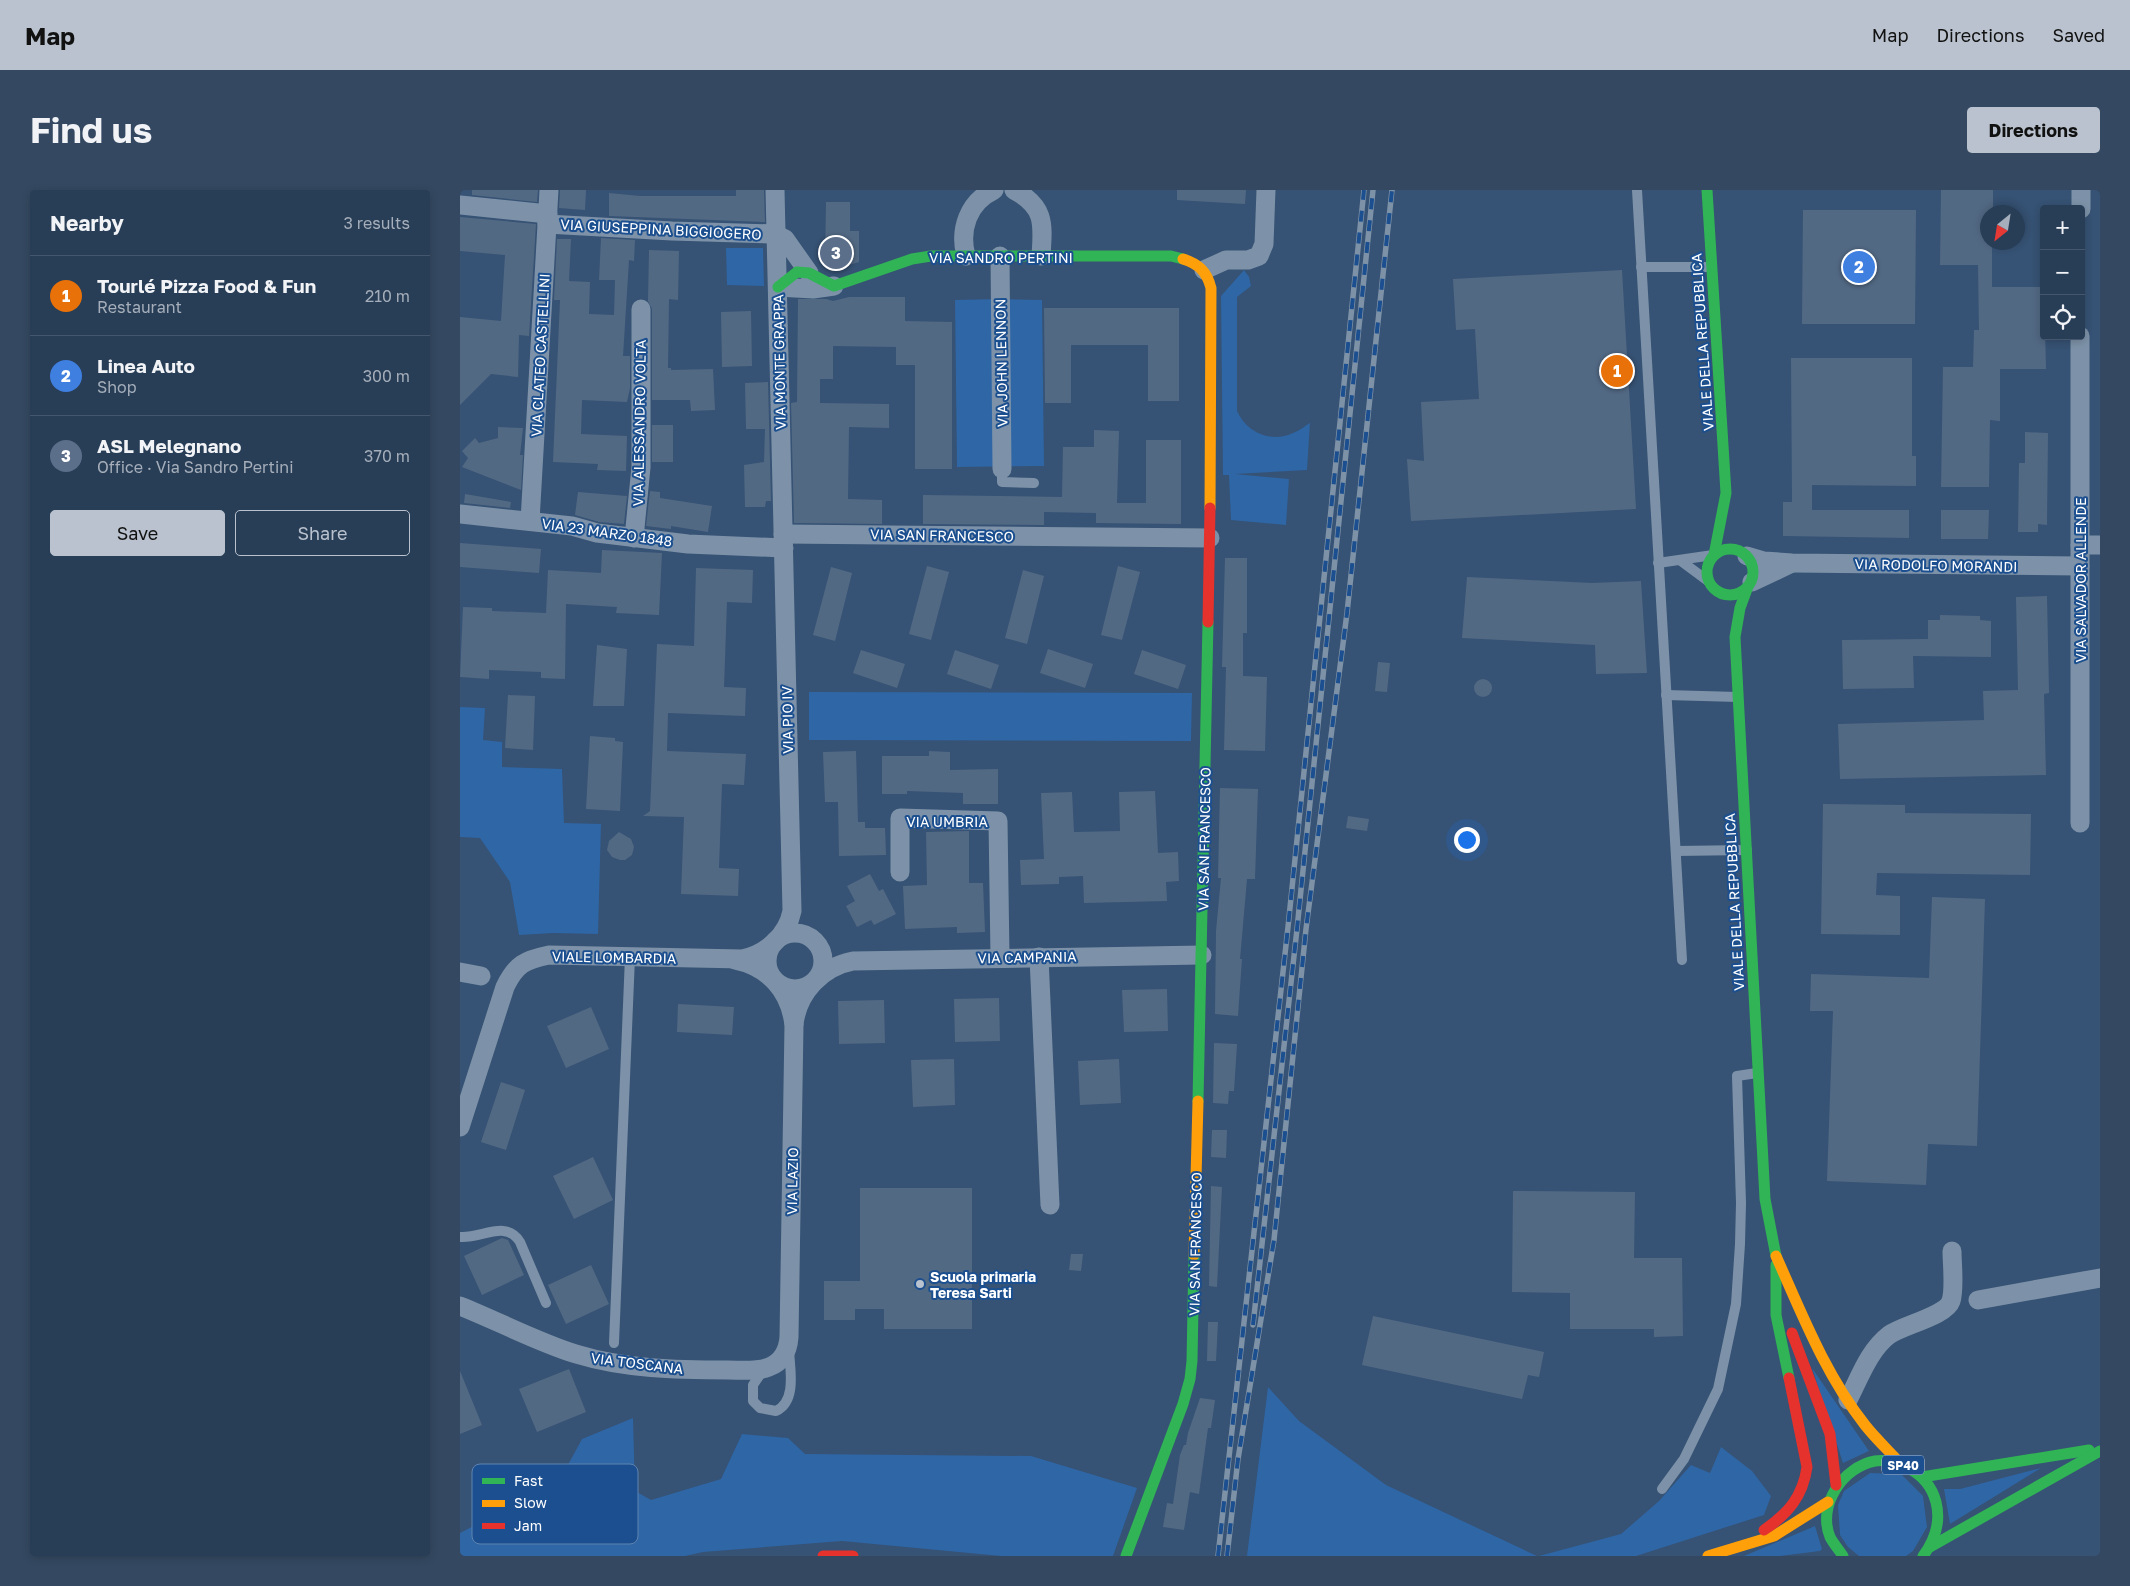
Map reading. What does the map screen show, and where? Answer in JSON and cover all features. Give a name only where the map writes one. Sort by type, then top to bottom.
[{"type":"street","name":"VIA CLATEO CASTELLINI","points":[[530,521],[549,190]]},
{"type":"street","name":"VIA MONTE GRAPPA","points":[[775,190],[783,541]]},
{"type":"street","points":[[966,256],[964,247],[965,225],[968,214],[977,201],[994,190]]},
{"type":"street","points":[[1014,190],[1033,203],[1039,212],[1042,225],[1041,256]]},
{"type":"street","points":[[1210,538],[1212,298],[1209,280],[1204,270],[1226,260],[1248,260],[1259,256],[1263,248],[1266,190]]},
{"type":"street","name":"VIALE DELLA REPUBBLICA","points":[[1707,190],[1726,493],[1734,519]]},
{"type":"street","points":[[2081,190],[2081,205]]},
{"type":"street","name":"VIA GIUSEPPINA BIGGIOGERO","points":[[460,205],[548,219],[677,231],[775,234]]},
{"type":"street","points":[[775,234],[785,239],[809,273]]},
{"type":"street","name":"VIA SANDRO PERTINI","points":[[834,286],[918,258],[966,256],[1171,256],[1189,260],[1204,270]]},
{"type":"street","name":"VIA JOHN LENNON","points":[[1000,256],[1002,469]]},
{"type":"street","points":[[778,287],[797,272],[809,273],[834,286]]},
{"type":"street","points":[[778,287],[813,289],[834,286]]},
{"type":"street","name":"VIA ALESSANDRO VOLTA","points":[[634,538],[641,467],[641,309]]},
{"type":"street","name":"VIA SALVADOR ALLENDE","points":[[2080,340],[2080,823]]},
{"type":"street","name":"VIALE DELLA REPUBBLICA","points":[[1726,493],[1714,555],[1707,567],[1711,584],[1735,637]]},
{"type":"street","name":"VIA 23 MARZO 1848","points":[[460,514],[572,526],[597,533],[711,546],[783,541]]},
{"type":"street","name":"VIALE DELLA REPUBBLICA","points":[[1739,536],[1753,568],[1749,586],[1740,608],[1735,637],[1748,850],[1757,1073],[1763,1166],[1753,1201],[1776,1255]]},
{"type":"street","name":"VIA SAN FRANCESCO","points":[[783,541],[1210,538],[1202,955],[1191,1370],[1183,1404],[1126,1556]]},
{"type":"street","name":"VIA PIO IV","points":[[774,943],[786,928],[791,916],[792,907],[783,541]]},
{"type":"street","points":[[2080,545],[2100,545]]},
{"type":"street","points":[[1714,555],[1720,551],[1734,549],[1747,556]]},
{"type":"street","name":"VIA RODOLFO MORANDI","points":[[1747,556],[1792,563],[2080,566]]},
{"type":"street","name":"VIA RODOLFO MORANDI","points":[[1749,586],[1792,563]]},
{"type":"street","points":[[1711,584],[1719,593],[1733,596],[1749,586]]},
{"type":"street","name":"VIA UMBRIA","points":[[900,872],[900,818],[998,821],[1000,957]]},
{"type":"street","name":"VIA PIO IV","points":[[792,907],[801,927],[814,941]]},
{"type":"street","points":[[793,934],[806,936],[814,941],[822,958],[821,969],[816,979],[807,986],[796,989],[784,987],[776,982],[770,974],[767,964],[768,954],[774,943],[784,936],[793,934]]},
{"type":"street","name":"VIA CAMPANIA","points":[[814,941],[832,954],[853,961]]},
{"type":"street","name":"VIALE LOMBARDIA","points":[[460,1128],[505,987],[517,968],[525,961],[549,955],[734,960],[757,954],[774,943]]},
{"type":"street","name":"VIA CAMPANIA","points":[[816,979],[837,965],[853,961],[1202,955]]},
{"type":"street","points":[[1039,957],[1050,1205]]},
{"type":"street","name":"VIALE LOMBARDIA","points":[[734,960],[757,968],[776,982]]},
{"type":"street","points":[[460,972],[481,976]]},
{"type":"street","name":"VIA LAZIO","points":[[794,1025],[801,1002],[816,979]]},
{"type":"street","name":"VIA LAZIO","points":[[764,1369],[780,1361],[788,1347],[789,1338],[794,1025],[789,1002],[776,982]]},
{"type":"street","points":[[1848,1400],[1874,1350],[1887,1336],[1906,1325],[1930,1317],[1947,1308],[1952,1299],[1952,1251]]},
{"type":"street","points":[[1733,1550],[1783,1518],[1794,1506],[1806,1480],[1808,1467],[1776,1315],[1776,1255]]},
{"type":"street","points":[[1776,1255],[1816,1346],[1848,1400],[1865,1425],[1901,1464]]},
{"type":"street","points":[[1978,1300],[2100,1278]]},
{"type":"street","points":[[1776,1296],[1820,1403],[1830,1434],[1836,1485]]},
{"type":"street","name":"VIA TOSCANA","points":[[460,1306],[575,1354],[614,1362],[673,1370],[764,1369]]},
{"type":"street","name":"SP40","points":[[1922,1477],[2100,1448]]},
{"type":"street","name":"SP40","points":[[1926,1552],[2100,1451]]},
{"type":"street","name":"SP40","points":[[1842,1556],[1836,1550],[1829,1535],[1826,1518],[1828,1502],[1836,1485],[1848,1472],[1865,1464],[1883,1461],[1901,1464],[1922,1477],[1933,1493],[1938,1511],[1938,1530],[1926,1552]]},
{"type":"street","points":[[1708,1556],[1733,1550],[1774,1536],[1828,1502]]},
{"type":"street","points":[[823,1556],[852,1556]]},
{"type":"lane","points":[[1636,190],[1682,960]]},
{"type":"lane","points":[[1641,267],[1712,267]]},
{"type":"lane","points":[[1002,469],[1002,482],[1034,483]]},
{"type":"lane","points":[[1658,563],[1714,555]]},
{"type":"lane","points":[[1681,561],[1711,584]]},
{"type":"lane","points":[[1666,695],[1738,697]]},
{"type":"lane","points":[[1676,850],[1748,850]]},
{"type":"lane","points":[[614,1343],[630,957]]},
{"type":"lane","points":[[1662,1489],[1684,1459],[1718,1389],[1736,1304],[1740,1244],[1753,1201],[1737,1076],[1757,1073]]},
{"type":"lane","points":[[460,1237],[472,1237],[500,1230],[514,1234],[520,1242],[546,1303]]},
{"type":"lane","name":"VIA LAZIO","points":[[764,1369],[754,1385],[753,1401],[760,1408],[776,1411],[784,1405],[790,1393],[789,1338]]},
{"type":"shaded area","points":[[726,248],[763,248],[764,286],[727,285]]},
{"type":"shaded area","points":[[1244,270],[1249,277],[1251,286],[1237,297],[1237,411],[1241,419],[1253,430],[1268,436],[1285,436],[1310,423],[1307,470],[1235,474],[1289,479],[1286,525],[1231,520],[1229,475],[1223,475],[1221,296]]},
{"type":"shaded area","points":[[955,300],[1042,300],[1044,466],[957,467]]},
{"type":"shaded area","points":[[809,692],[1192,693],[1191,741],[809,740]]},
{"type":"shaded area","points":[[460,707],[485,708],[483,740],[502,742],[502,767],[562,769],[564,823],[601,824],[598,934],[553,933],[519,935],[510,882],[480,838],[460,837]]},
{"type":"shaded area","points":[[1812,1368],[1869,1451],[1843,1463]]},
{"type":"shaded area","points":[[1268,1387],[1299,1421],[1386,1485],[1537,1556],[1247,1556]]},
{"type":"shaded area","points":[[633,1418],[634,1464],[568,1464],[582,1439]]},
{"type":"shaded area","points":[[742,1434],[788,1438],[805,1454],[1031,1456],[1137,1488],[1113,1556],[1001,1556],[842,1541],[703,1552],[685,1556],[460,1556],[460,1533],[472,1527],[472,1544],[638,1544],[638,1493],[651,1500],[721,1479]]},
{"type":"shaded area","points":[[1721,1447],[1752,1471],[1771,1496],[1764,1515],[1636,1556],[1539,1556],[1621,1534],[1659,1501],[1691,1465],[1710,1473]]},
{"type":"shaded area","points":[[2041,1468],[1950,1524],[1944,1489],[1960,1489]]},
{"type":"shaded area","points":[[1870,1473],[1901,1474],[1923,1496],[1927,1527],[1913,1551],[1906,1556],[1859,1556],[1848,1547],[1840,1535],[1838,1505],[1844,1491]]},
{"type":"shaded area","points":[[1815,1526],[1822,1549],[1820,1551],[1780,1556],[1744,1556]]},
{"type":"building","points":[[472,190],[538,190],[537,202],[472,195]]},
{"type":"building","points":[[560,190],[586,190],[585,210],[559,208]]},
{"type":"building","points":[[736,190],[764,190],[765,222],[609,216],[609,193],[640,196],[736,196]]},
{"type":"building","points":[[1177,190],[1246,190],[1245,204],[1177,200]]},
{"type":"building","points":[[1941,190],[1993,190],[1993,205],[1980,205],[1980,250],[1992,250],[1992,287],[2040,287],[2040,340],[2045,340],[2046,369],[2000,369],[2000,421],[1990,420],[1989,487],[1941,487],[1943,367],[1973,367],[1974,330],[1979,330],[1978,265],[1940,265]]},
{"type":"building","points":[[826,202],[850,202],[850,231],[859,231],[859,262],[849,265],[825,265]]},
{"type":"building","points":[[1803,210],[1916,210],[1915,324],[1802,324]]},
{"type":"building","points":[[460,217],[536,224],[529,336],[519,335],[518,377],[491,374],[460,405],[460,317],[501,321],[505,255],[460,251]]},
{"type":"building","points":[[601,238],[635,240],[634,261],[629,260],[623,356],[630,356],[630,388],[627,402],[582,400],[581,434],[627,436],[626,471],[597,470],[598,464],[553,462],[560,300],[554,300],[557,239],[571,239],[569,281],[590,282],[589,314],[614,315],[615,280],[599,280]]},
{"type":"building","points":[[649,250],[679,251],[678,300],[669,299],[668,368],[671,368],[671,370],[713,369],[715,410],[691,411],[690,400],[652,400],[652,309],[648,301]]},
{"type":"building","points":[[1622,270],[1636,509],[1411,521],[1407,459],[1424,461],[1421,402],[1479,399],[1475,329],[1456,330],[1453,279]]},
{"type":"building","points":[[849,297],[905,297],[905,321],[952,322],[952,469],[915,469],[915,365],[896,365],[896,347],[833,346],[833,379],[820,379],[820,403],[889,404],[889,428],[849,427],[848,499],[882,500],[882,524],[794,523],[791,403],[797,402],[798,299],[826,299],[833,301]]},
{"type":"building","points":[[1044,308],[1179,308],[1179,401],[1148,401],[1148,345],[1071,345],[1071,403],[1045,403]]},
{"type":"building","points":[[751,311],[752,366],[722,367],[721,312]]},
{"type":"building","points":[[1791,358],[1912,358],[1912,456],[1916,456],[1916,486],[1812,485],[1812,510],[1909,510],[1909,538],[1783,536],[1783,502],[1792,502]]},
{"type":"building","points":[[768,382],[771,501],[766,501],[765,507],[745,507],[744,465],[764,462],[765,429],[746,429],[745,383]]},
{"type":"building","points":[[652,425],[673,425],[673,462],[652,462]]},
{"type":"building","points":[[498,427],[523,428],[520,455],[523,455],[521,490],[462,467],[468,458],[462,451],[475,438],[479,443],[498,438]]},
{"type":"building","points":[[1094,430],[1119,431],[1117,503],[1146,503],[1146,440],[1181,440],[1181,524],[1096,523],[1096,513],[1044,512],[1044,525],[923,524],[923,495],[1062,497],[1063,447],[1094,447]]},
{"type":"building","points":[[2025,432],[2048,433],[2047,525],[2038,524],[2038,532],[2018,532],[2019,463],[2025,463]]},
{"type":"building","points":[[650,491],[660,492],[660,498],[712,506],[708,532],[671,526],[671,529],[646,526]]},
{"type":"building","points":[[578,492],[627,496],[624,524],[599,522],[575,515]]},
{"type":"building","points":[[465,494],[511,502],[510,508],[464,503]]},
{"type":"building","points":[[1941,510],[1989,510],[1988,539],[1941,539]]},
{"type":"building","points":[[460,543],[541,549],[539,573],[460,567]]},
{"type":"building","points":[[602,550],[662,553],[659,615],[616,613],[617,607],[566,604],[565,679],[541,678],[541,672],[489,670],[489,679],[460,677],[463,607],[492,608],[492,611],[546,613],[548,570],[601,573]]},
{"type":"building","points":[[1225,558],[1247,558],[1247,633],[1243,633],[1243,676],[1267,677],[1265,751],[1224,750],[1226,667],[1222,667]]},
{"type":"building","points":[[927,566],[949,572],[931,640],[909,634]]},
{"type":"building","points":[[1118,566],[1140,572],[1122,640],[1101,635]]},
{"type":"building","points":[[831,567],[852,573],[835,641],[813,635]]},
{"type":"building","points":[[696,568],[753,570],[752,603],[727,602],[724,687],[746,688],[745,716],[668,713],[667,751],[746,754],[744,785],[722,784],[719,868],[739,869],[738,896],[681,894],[684,817],[643,816],[650,811],[657,644],[694,646]]},
{"type":"building","points":[[1023,570],[1044,576],[1027,644],[1005,638]]},
{"type":"building","points":[[1467,577],[1592,583],[1641,581],[1647,673],[1596,674],[1595,645],[1462,638]]},
{"type":"building","points":[[2047,596],[2049,693],[2044,694],[2046,775],[1840,779],[1838,724],[1984,720],[1983,691],[2018,690],[2016,597]]},
{"type":"building","points":[[1940,615],[1980,616],[1980,620],[1991,621],[1991,657],[1913,656],[1914,688],[1843,689],[1842,640],[1928,639],[1928,620],[1940,620]]},
{"type":"building","points":[[597,645],[627,649],[624,706],[593,706]]},
{"type":"building","points":[[1048,649],[1093,664],[1085,688],[1040,673]]},
{"type":"building","points":[[861,650],[905,664],[897,688],[853,673]]},
{"type":"building","points":[[955,650],[999,665],[991,689],[947,674]]},
{"type":"building","points":[[1142,650],[1186,665],[1178,689],[1134,674]]},
{"type":"building","points":[[1378,662],[1390,663],[1387,692],[1375,691]]},
{"type":"building","points":[[1479,679],[1487,679],[1492,684],[1490,695],[1479,697],[1474,692],[1474,684]]},
{"type":"building","points":[[508,695],[535,696],[533,750],[505,748]]},
{"type":"building","points":[[590,736],[615,738],[615,741],[623,742],[620,811],[586,809]]},
{"type":"building","points":[[856,751],[858,822],[865,822],[865,828],[885,828],[886,855],[839,856],[838,802],[825,802],[823,752]]},
{"type":"building","points":[[929,751],[950,752],[950,770],[998,769],[998,804],[963,804],[963,793],[907,791],[907,794],[882,794],[882,756],[929,756]]},
{"type":"building","points":[[1220,788],[1258,789],[1255,879],[1247,879],[1240,959],[1242,959],[1238,1016],[1215,1014],[1216,931],[1221,878],[1218,878]]},
{"type":"building","points":[[1155,791],[1158,853],[1178,852],[1179,881],[1166,882],[1167,901],[1084,903],[1083,876],[1059,877],[1059,884],[1021,885],[1020,860],[1044,859],[1041,793],[1072,792],[1074,832],[1120,831],[1119,792]]},
{"type":"building","points":[[1823,804],[1905,805],[1905,813],[2031,814],[2030,875],[1877,873],[1876,895],[1900,896],[1900,935],[1821,934]]},
{"type":"building","points":[[1348,816],[1369,819],[1367,831],[1346,828]]},
{"type":"building","points":[[969,831],[969,883],[983,883],[985,932],[957,933],[957,927],[905,929],[903,886],[927,885],[926,832]]},
{"type":"building","points":[[619,832],[631,839],[634,847],[632,855],[625,860],[612,857],[607,850],[609,841]]},
{"type":"building","points":[[870,874],[879,891],[883,889],[896,914],[874,925],[871,920],[857,927],[846,906],[855,901],[847,886]]},
{"type":"building","points":[[1932,897],[1985,899],[1977,1146],[1928,1144],[1926,1185],[1827,1181],[1833,1011],[1810,1011],[1811,974],[1929,978]]},
{"type":"building","points":[[1167,989],[1168,1031],[1124,1032],[1122,990]]},
{"type":"building","points":[[999,998],[1000,1041],[955,1042],[954,999]]},
{"type":"building","points":[[884,1000],[885,1043],[839,1044],[838,1001]]},
{"type":"building","points":[[678,1004],[734,1007],[732,1035],[677,1032]]},
{"type":"building","points":[[591,1007],[609,1049],[566,1068],[547,1026]]},
{"type":"building","points":[[1214,1043],[1237,1044],[1234,1091],[1229,1091],[1228,1104],[1213,1103]]},
{"type":"building","points":[[954,1059],[955,1105],[913,1107],[911,1060]]},
{"type":"building","points":[[1119,1059],[1121,1103],[1080,1105],[1078,1061]]},
{"type":"building","points":[[501,1082],[525,1090],[506,1150],[481,1142]]},
{"type":"building","points":[[1212,1130],[1227,1130],[1226,1158],[1211,1157]]},
{"type":"building","points":[[593,1157],[613,1200],[574,1219],[553,1176]]},
{"type":"building","points":[[1211,1186],[1222,1187],[1217,1287],[1209,1286]]},
{"type":"building","points":[[860,1188],[972,1188],[972,1329],[884,1329],[884,1309],[855,1309],[855,1320],[824,1320],[824,1281],[860,1281]]},
{"type":"building","points":[[1513,1191],[1635,1192],[1634,1258],[1682,1258],[1683,1336],[1654,1337],[1654,1329],[1570,1329],[1570,1293],[1512,1292]]},
{"type":"building","points":[[502,1238],[508,1240],[524,1275],[482,1295],[464,1256]]},
{"type":"building","points":[[1071,1254],[1083,1254],[1081,1271],[1069,1270]]},
{"type":"building","points":[[591,1265],[609,1304],[566,1324],[548,1285]]},
{"type":"building","points":[[1373,1316],[1544,1352],[1539,1377],[1528,1375],[1522,1399],[1362,1365]]},
{"type":"building","points":[[1208,1322],[1218,1322],[1216,1361],[1207,1361]]},
{"type":"building","points":[[569,1369],[586,1412],[537,1432],[519,1389]]},
{"type":"building","points":[[460,1371],[482,1425],[460,1434]]},
{"type":"building","points":[[1200,1398],[1215,1400],[1211,1428],[1208,1428],[1199,1494],[1190,1492],[1184,1530],[1163,1527],[1167,1503],[1173,1504],[1180,1455],[1184,1445],[1186,1445],[1188,1433]]},
{"type":"railway","points":[[1218,1556],[1288,927],[1364,190]]},
{"type":"railway","points":[[1253,1325],[1297,929],[1373,190]]},
{"type":"railway","points":[[1227,1556],[1238,1459],[1274,1240],[1306,929],[1347,613],[1392,190]]},
{"type":"traffic: fast","points":[[1707,190],[1726,493],[1714,555]]},
{"type":"traffic: fast","points":[[778,287],[797,272],[809,273],[834,286],[912,259],[931,256],[1171,256],[1183,259]]},
{"type":"traffic: fast","points":[[1735,549],[1739,550],[1749,559],[1752,563],[1753,572],[1752,581],[1743,591],[1735,595],[1725,595],[1717,591],[1708,581],[1707,567],[1711,559],[1721,550],[1735,549]]},
{"type":"traffic: fast","points":[[1747,589],[1740,608],[1735,637],[1765,1199],[1776,1256]]},
{"type":"traffic: fast","points":[[1198,1101],[1208,622]]},
{"type":"traffic: fast","points":[[1126,1556],[1183,1404],[1190,1379],[1194,1255]]},
{"type":"traffic: fast","points":[[1776,1265],[1776,1315],[1789,1378]]},
{"type":"traffic: fast","points":[[1922,1477],[2089,1450]]},
{"type":"traffic: fast","points":[[1930,1547],[2100,1451]]},
{"type":"traffic: fast","points":[[1843,1556],[1830,1537],[1827,1525],[1827,1512],[1830,1500],[1843,1479],[1863,1465],[1875,1461],[1888,1461],[1904,1466],[1918,1474],[1932,1491],[1938,1517],[1934,1537],[1923,1556]]},
{"type":"traffic: slow","points":[[1183,259],[1194,263],[1202,269],[1211,288],[1210,508]]},
{"type":"traffic: slow","points":[[1194,1255],[1198,1101]]},
{"type":"traffic: slow","points":[[1776,1256],[1815,1343],[1838,1385],[1865,1425],[1901,1464]]},
{"type":"traffic: slow","points":[[1708,1556],[1774,1536],[1828,1502]]},
{"type":"traffic: jam","points":[[1208,622],[1210,508]]},
{"type":"traffic: jam","points":[[1792,1333],[1830,1434],[1836,1485]]},
{"type":"traffic: jam","points":[[1764,1530],[1787,1511],[1793,1503],[1802,1487],[1807,1467],[1789,1378]]},
{"type":"traffic: jam","points":[[823,1556],[853,1556]]},
{"type":"place","name":"ASL Melegnano","points":[[836,253]]},
{"type":"place","name":"Linea Auto","points":[[1859,267]]},
{"type":"place","name":"Tourlé Pizza Food & Fun","points":[[1617,371]]},
{"type":"place","name":"Scuola primaria Teresa Sarti","points":[[920,1284]]}]
